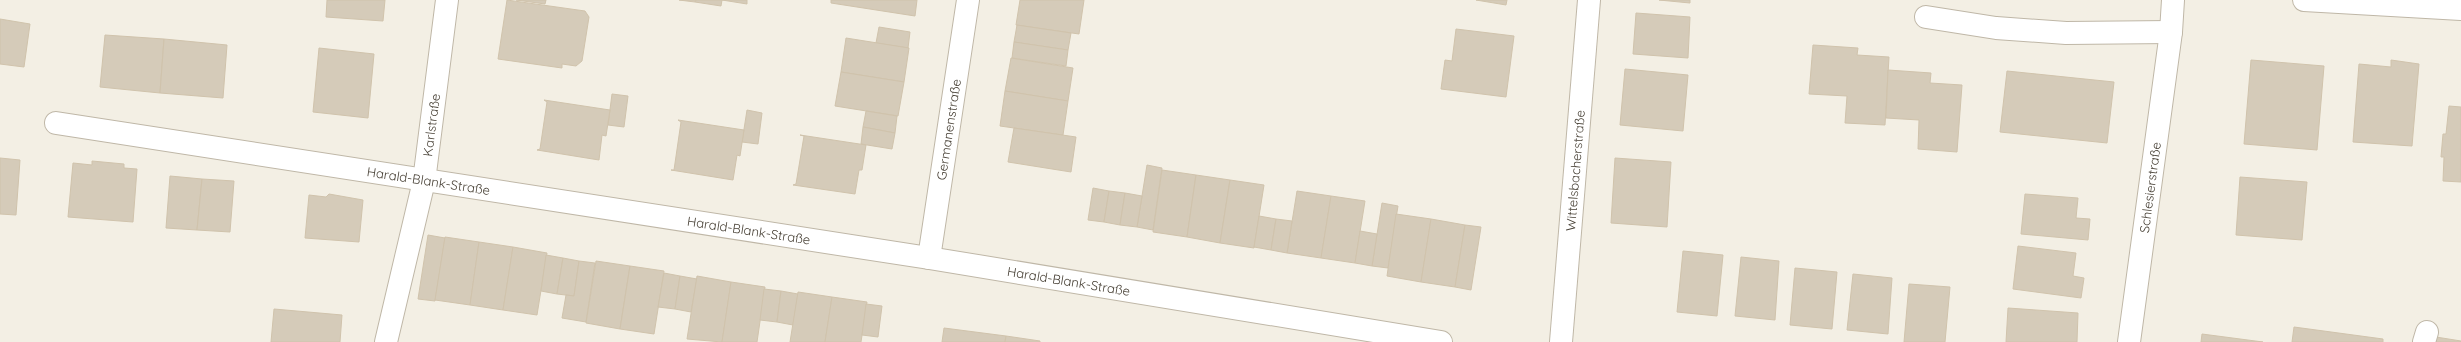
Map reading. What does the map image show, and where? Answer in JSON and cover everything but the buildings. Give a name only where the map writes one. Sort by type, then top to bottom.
[{"type":"street","name":"Karlstraße","points":[[386,342],[424,180],[447,0]]},
{"type":"street","name":"Germanenstraße","points":[[929,258],[968,0]]},
{"type":"street","name":"Wittelsbacherstraße","points":[[1561,342],[1590,0]]},
{"type":"street","name":"Schlesierstraße","points":[[2129,342],[2171,32],[2173,0]]},
{"type":"street","points":[[2304,0],[2461,9]]},
{"type":"street","points":[[1926,17],[1996,28],[2066,33],[2171,32]]},
{"type":"street","name":"Harald-Blank-Straße","points":[[56,123],[929,258],[1441,342]]}]
